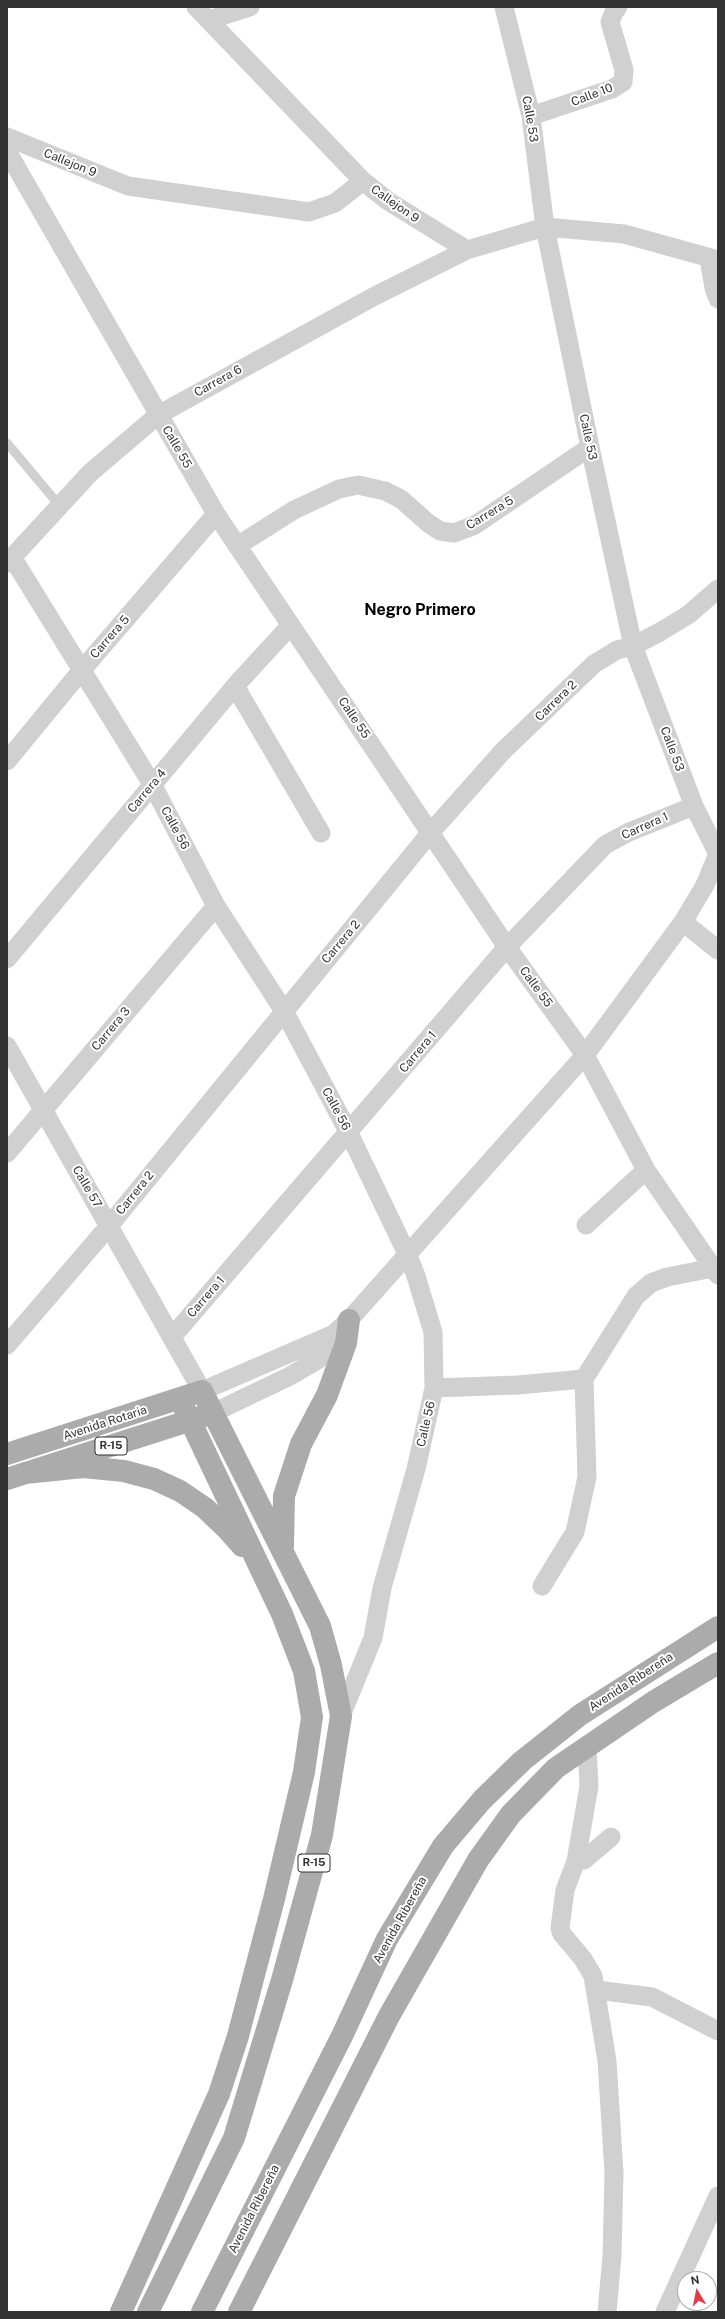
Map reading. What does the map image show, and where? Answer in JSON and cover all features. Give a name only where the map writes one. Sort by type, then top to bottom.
[{"type":"main road","points":[[283,1553],[284,1496],[301,1444],[327,1395],[346,1343],[342,1327]]},
{"type":"main road","name":"Avenida Rotaria","points":[[7,1454],[202,1391]]},
{"type":"main road","name":"R-15","points":[[148,2312],[234,2138],[282,1980],[322,1835],[341,1716],[331,1665],[320,1626],[215,1412],[202,1391]]},
{"type":"main road","name":"R-15","points":[[122,2312],[219,2094],[238,2036],[274,1899],[304,1772],[312,1717],[304,1671],[282,1614],[180,1399]]},
{"type":"main road","name":"Avenida Rotaria","points":[[16,1476],[215,1412]]},
{"type":"main road","points":[[16,1476],[83,1467],[124,1472],[154,1479],[180,1491],[205,1508],[227,1529],[264,1575]]},
{"type":"main road","name":"Avenida Ribereña","points":[[202,2312],[342,2036],[387,1939],[443,1846],[482,1800],[528,1756],[580,1715],[718,1627]]},
{"type":"main road","points":[[239,2312],[389,2016],[478,1860],[516,1809],[556,1768],[653,1702],[718,1664]]},
{"type":"street","points":[[196,7],[363,181]]},
{"type":"street","points":[[209,20],[250,7]]},
{"type":"street","name":"Calle 53","points":[[504,7],[531,116],[545,227],[633,646],[694,806],[718,854]]},
{"type":"street","name":"Calle 10","points":[[531,116],[612,89],[623,82],[624,70],[610,22],[618,7]]},
{"type":"street","name":"Callejon 9","points":[[7,137],[128,186],[310,212],[335,203],[363,181],[388,201],[467,250]]},
{"type":"street","name":"Calle 55","points":[[7,151],[216,514],[508,947],[585,1055],[646,1170],[716,1270]]},
{"type":"street","points":[[467,250],[545,227],[624,234],[714,259],[714,288],[718,299]]},
{"type":"street","name":"Carrera 6","points":[[9,560],[90,473],[158,415],[372,297],[467,250]]},
{"type":"street","name":"Carrera 5","points":[[237,546],[294,510],[339,489],[358,485],[385,491],[396,497],[428,523],[440,530],[454,533],[475,525],[590,447]]},
{"type":"street","name":"Carrera 5","points":[[7,761],[81,671],[216,514]]},
{"type":"street","name":"Calle 56","points":[[9,560],[152,784],[216,906],[284,1011],[349,1133],[407,1254],[415,1273],[433,1332],[434,1388],[416,1469],[382,1588],[373,1638],[341,1716]]},
{"type":"street","name":"Carrera 2","points":[[7,1345],[109,1226],[431,832],[503,751],[594,664],[617,650],[633,646],[688,615],[718,589]]},
{"type":"street","name":"Carrera 4","points":[[7,959],[235,686],[291,625]]},
{"type":"street","points":[[235,686],[321,833]]},
{"type":"street","name":"Carrera 1","points":[[172,1337],[508,947],[605,845],[629,832],[694,806]]},
{"type":"street","points":[[215,1412],[290,1376],[319,1359],[328,1349],[342,1327],[585,1055],[683,922],[712,889],[718,854]]},
{"type":"street","name":"Carrera 3","points":[[7,1153],[216,906]]},
{"type":"street","points":[[683,922],[718,950]]},
{"type":"street","name":"Calle 57","points":[[7,1046],[202,1391]]},
{"type":"street","points":[[586,1225],[646,1170]]},
{"type":"street","points":[[542,1586],[575,1532],[587,1477],[584,1379],[636,1296],[651,1283],[667,1277],[716,1270]]},
{"type":"street","points":[[202,1391],[342,1327]]},
{"type":"street","points":[[434,1388],[518,1386],[584,1379]]},
{"type":"street","points":[[587,1747],[589,1786],[576,1861],[565,1890],[560,1928],[562,1934],[583,1959],[593,1976],[597,1990],[607,2061],[614,2174],[612,2256],[607,2312]]},
{"type":"street","points":[[576,1861],[584,1860],[611,1837]]},
{"type":"street","points":[[597,1990],[652,1997],[718,2031]]},
{"type":"street","points":[[665,2312],[718,2196]]},
{"type":"lane","points":[[7,443],[59,505]]},
{"type":"district","name":"Negro Primero","points":[[420,610]]}]
